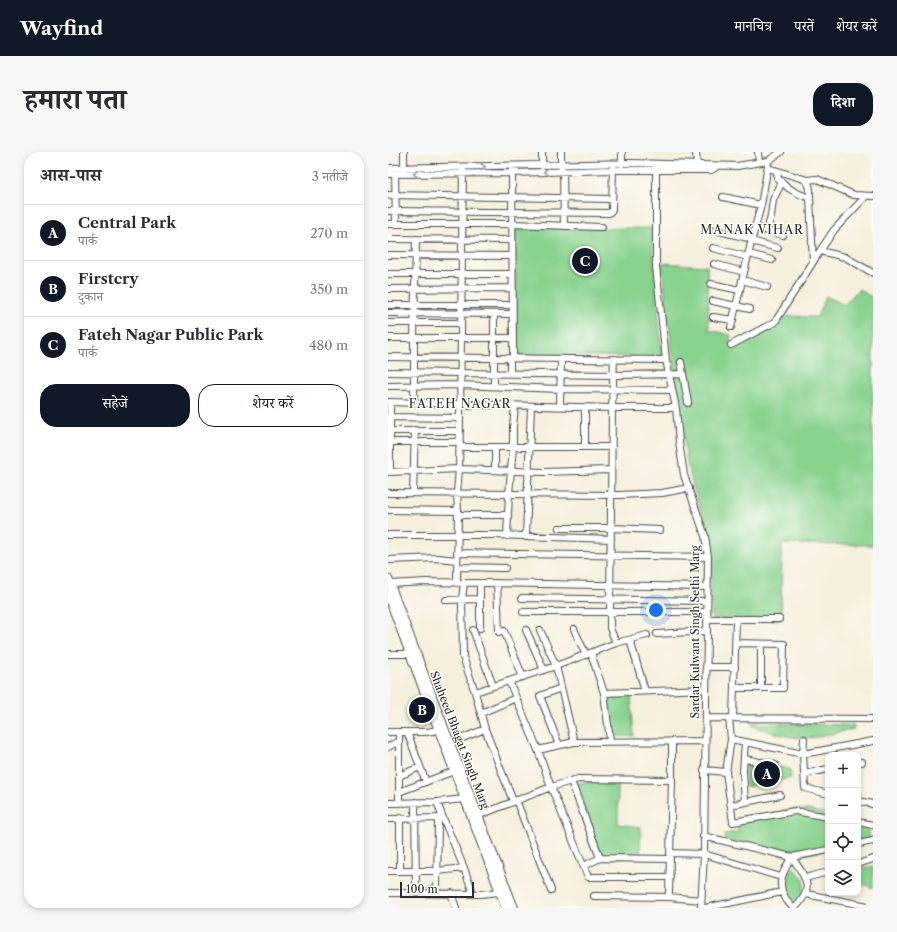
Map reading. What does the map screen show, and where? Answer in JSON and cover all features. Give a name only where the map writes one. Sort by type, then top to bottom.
[{"type":"main road","name":"Shaheed Bhagat Singh Marg","points":[[389,581],[441,729],[454,771],[506,908]]},
{"type":"main road","name":"Shaheed Bhagat Singh Marg","points":[[388,595],[410,654],[441,729],[450,743],[477,816],[514,908]]},
{"type":"street","points":[[404,152],[404,168]]},
{"type":"street","points":[[542,152],[542,166]]},
{"type":"street","points":[[561,152],[564,226]]},
{"type":"street","points":[[622,152],[622,164]]},
{"type":"street","points":[[696,152],[697,165]]},
{"type":"street","points":[[758,152],[759,162]]},
{"type":"street","points":[[388,174],[393,170],[404,168],[512,173],[562,168],[697,165],[737,166],[768,161],[781,152]]},
{"type":"street","points":[[731,327],[761,205],[768,161]]},
{"type":"street","points":[[613,167],[622,164],[711,170],[724,166]]},
{"type":"street","points":[[393,170],[462,170],[512,166],[562,168]]},
{"type":"street","points":[[510,373],[512,360],[512,166]]},
{"type":"street","points":[[388,211],[609,213],[612,210],[613,167]]},
{"type":"street","name":"Sardar Kulwant Singh Sethi Marg","points":[[656,167],[656,266],[666,360],[676,408],[678,442],[684,475],[705,536],[708,557],[703,836],[704,854],[701,908]]},
{"type":"street","points":[[768,168],[806,180],[817,179],[854,194],[873,196]]},
{"type":"street","points":[[393,170],[397,211],[396,224]]},
{"type":"street","points":[[457,582],[457,493],[460,445],[460,339],[462,288],[462,170]]},
{"type":"street","points":[[777,171],[778,179],[787,187],[810,198]]},
{"type":"street","points":[[806,180],[810,188],[813,262]]},
{"type":"street","points":[[767,231],[773,200],[782,182]]},
{"type":"street","points":[[388,195],[612,199]]},
{"type":"street","points":[[731,344],[775,322],[834,230],[866,196]]},
{"type":"street","points":[[723,197],[761,205]]},
{"type":"street","points":[[388,224],[512,224],[602,227]]},
{"type":"street","points":[[756,227],[782,235]]},
{"type":"street","points":[[715,230],[778,248]]},
{"type":"street","points":[[388,239],[512,240]]},
{"type":"street","points":[[414,402],[416,239]]},
{"type":"street","points":[[713,248],[772,260]]},
{"type":"street","points":[[820,251],[845,257],[873,273]]},
{"type":"street","points":[[388,254],[512,256]]},
{"type":"street","points":[[714,264],[744,272]]},
{"type":"street","points":[[388,274],[512,274]]},
{"type":"street","points":[[742,280],[766,287]]},
{"type":"street","points":[[711,284],[740,290]]},
{"type":"street","points":[[388,289],[512,288]]},
{"type":"street","points":[[713,301],[750,309]]},
{"type":"street","points":[[388,305],[512,305]]},
{"type":"street","points":[[388,313],[512,314]]},
{"type":"street","points":[[494,314],[494,386]]},
{"type":"street","points":[[713,317],[733,320]]},
{"type":"street","points":[[388,323],[461,323]]},
{"type":"street","points":[[388,338],[512,338]]},
{"type":"street","points":[[388,357],[461,357],[512,360],[666,360]]},
{"type":"street","points":[[560,407],[561,359]]},
{"type":"street","points":[[614,359],[611,470],[610,628],[616,644]]},
{"type":"street","points":[[681,362],[688,403]]},
{"type":"street","points":[[388,372],[614,375],[683,374]]},
{"type":"street","points":[[388,386],[460,384],[560,389],[672,390]]},
{"type":"street","points":[[611,470],[544,472],[528,470],[510,471],[459,469],[389,472],[389,402],[585,408],[676,408]]},
{"type":"street","points":[[507,536],[510,471],[514,447],[513,427],[515,406]]},
{"type":"street","points":[[526,537],[531,406]]},
{"type":"street","points":[[585,408],[585,447]]},
{"type":"street","points":[[389,418],[460,418]]},
{"type":"street","points":[[413,493],[415,472],[415,430]]},
{"type":"street","points":[[389,431],[460,431]]},
{"type":"street","points":[[389,442],[415,442],[495,447],[612,447]]},
{"type":"street","points":[[494,470],[495,447]]},
{"type":"street","points":[[388,493],[611,495],[662,493],[689,488]]},
{"type":"street","points":[[388,510],[508,515]]},
{"type":"street","points":[[559,528],[660,530]]},
{"type":"street","points":[[388,535],[611,539]]},
{"type":"street","points":[[388,560],[457,556],[708,557]]},
{"type":"street","points":[[457,567],[505,568]]},
{"type":"street","points":[[389,581],[707,587]]},
{"type":"street","points":[[464,583],[462,599],[463,657],[475,692],[485,729],[551,890]]},
{"type":"street","points":[[480,583],[480,628]]},
{"type":"street","points":[[497,583],[502,632],[523,677]]},
{"type":"street","points":[[522,598],[707,601]]},
{"type":"street","points":[[446,600],[480,599]]},
{"type":"street","points":[[523,612],[707,612]]},
{"type":"street","points":[[707,619],[779,619]]},
{"type":"street","points":[[736,619],[731,739],[726,772],[733,822],[795,811],[825,816]]},
{"type":"street","points":[[574,629],[589,654],[604,693],[610,740]]},
{"type":"street","points":[[473,630],[493,686]]},
{"type":"street","points":[[526,630],[544,670]]},
{"type":"street","points":[[540,630],[556,666],[574,742]]},
{"type":"street","points":[[657,634],[707,631]]},
{"type":"street","points":[[475,692],[646,635]]},
{"type":"street","points":[[630,640],[645,691]]},
{"type":"street","points":[[734,688],[783,688],[784,644],[736,643]]},
{"type":"street","points":[[760,688],[761,644]]},
{"type":"street","points":[[388,654],[410,654]]},
{"type":"street","points":[[706,666],[735,667]]},
{"type":"street","points":[[509,681],[588,877],[670,877]]},
{"type":"street","points":[[559,745],[540,696],[560,688]]},
{"type":"street","points":[[604,693],[706,689]]},
{"type":"street","points":[[480,713],[516,698]]},
{"type":"street","points":[[706,718],[873,719]]},
{"type":"street","points":[[388,732],[427,732],[441,729]]},
{"type":"street","points":[[450,743],[485,729]]},
{"type":"street","points":[[399,732],[399,802]]},
{"type":"street","points":[[407,732],[426,782]]},
{"type":"street","points":[[731,739],[803,754],[873,741]]},
{"type":"street","points":[[804,739],[803,754],[805,788],[825,793]]},
{"type":"street","points":[[538,750],[574,742],[610,740],[705,740]]},
{"type":"street","points":[[669,893],[672,740]]},
{"type":"street","points":[[388,747],[399,741]]},
{"type":"street","points":[[745,742],[745,802]]},
{"type":"street","points":[[745,759],[775,765]]},
{"type":"street","points":[[399,776],[420,767]]},
{"type":"street","points":[[704,770],[726,772]]},
{"type":"street","points":[[804,774],[825,770]]},
{"type":"street","points":[[399,792],[454,771]]},
{"type":"street","points":[[477,816],[551,787],[578,779],[672,780]]},
{"type":"street","points":[[571,781],[600,858]]},
{"type":"street","points":[[731,805],[780,795]]},
{"type":"street","points":[[388,803],[437,802],[464,798]]},
{"type":"street","points":[[415,802],[416,893]]},
{"type":"street","points":[[431,893],[431,889],[437,889],[440,818],[437,802]]},
{"type":"street","points":[[861,802],[873,804]]},
{"type":"street","points":[[400,818],[400,871]]},
{"type":"street","points":[[388,819],[440,818]]},
{"type":"street","points":[[440,818],[464,868],[473,893]]},
{"type":"street","points":[[861,823],[873,825]]},
{"type":"street","points":[[703,836],[792,857],[825,851]]},
{"type":"street","points":[[861,843],[873,841]]},
{"type":"street","points":[[584,866],[600,858],[704,854],[781,877]]},
{"type":"street","points":[[792,857],[805,878],[807,886],[806,894],[794,908],[786,901],[782,892],[781,877],[792,857]]},
{"type":"street","points":[[861,863],[873,860]]},
{"type":"street","points":[[388,871],[437,871],[464,868]]},
{"type":"street","points":[[805,878],[825,873]]},
{"type":"street","points":[[388,893],[500,892]]},
{"type":"street","points":[[705,908],[782,892]]},
{"type":"street","points":[[451,893],[456,908]]},
{"type":"street","points":[[806,894],[873,907]]},
{"type":"street","points":[[594,896],[669,897],[701,900]]},
{"type":"green space","points":[[651,228],[662,357],[516,355],[516,229]]},
{"type":"green space","points":[[661,263],[707,266],[709,330],[731,335],[729,343],[741,341],[789,316],[817,317],[826,296],[844,305],[859,289],[873,298],[873,545],[782,544],[781,620],[712,619],[710,544],[687,464]]},
{"type":"green space","points":[[631,694],[634,736],[615,736],[608,696]]},
{"type":"green space","points":[[752,723],[854,725],[854,729],[817,737],[798,738],[752,726]]},
{"type":"green space","points":[[745,760],[790,769],[791,778],[746,787]]},
{"type":"green space","points":[[584,782],[618,783],[618,824],[641,827],[640,857],[601,858],[584,807],[574,784]]},
{"type":"green space","points":[[794,809],[809,810],[825,814],[825,851],[792,857],[725,840],[724,834],[738,832],[737,822]]},
{"type":"green space","points":[[861,824],[869,825],[870,841],[861,842]]},
{"type":"green space","points":[[873,866],[873,888],[861,884],[861,868]]},
{"type":"green space","points":[[793,867],[804,879],[803,893],[800,899],[794,904],[784,892],[784,877]]},
{"type":"place","name":"Fateh Nagar Public Park","points":[[585,261]]},
{"type":"place","name":"Firstcry","points":[[422,710]]},
{"type":"place","name":"Central Park","points":[[767,774]]},
{"type":"district","name":"MANAK VIHAR","points":[[752,229]]},
{"type":"district","name":"FATEH NAGAR","points":[[460,403]]}]
